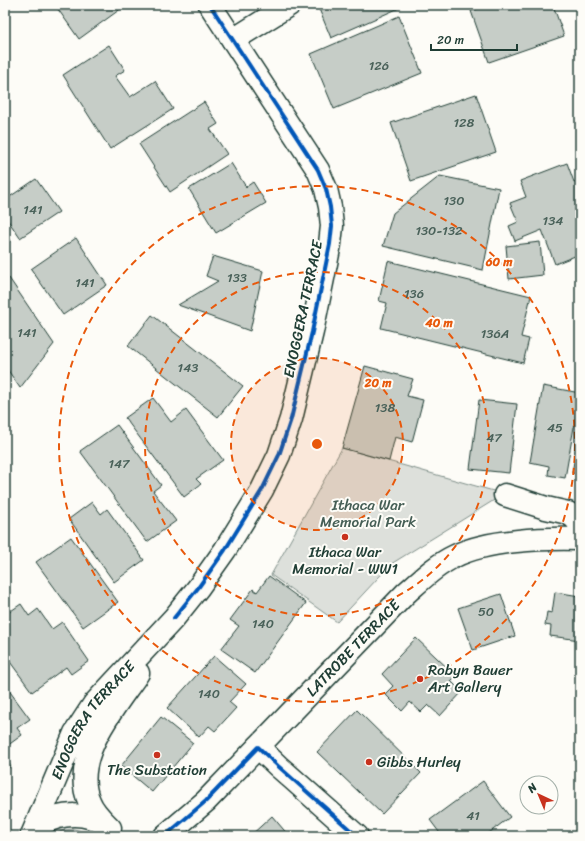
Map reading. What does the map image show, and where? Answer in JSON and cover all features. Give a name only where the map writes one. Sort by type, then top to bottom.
[{"type":"main road","name":"ENOGGERA TERRACE","points":[[32,836],[75,733],[87,713],[174,618],[198,588],[225,550],[262,490],[280,455],[291,419],[312,332],[331,238],[332,226],[330,207],[318,170],[210,5]]},
{"type":"main road","points":[[234,40],[289,5]]},
{"type":"main road","points":[[505,495],[546,508],[568,513],[575,518],[580,525]]},
{"type":"main road","name":"LATROBE TERRACE","points":[[165,836],[206,801],[406,593],[425,576],[456,556],[488,546],[555,538],[580,539]]},
{"type":"main road","name":"ENOGGERA TERRACE","points":[[115,832],[95,812],[87,796],[84,777],[87,759],[106,719],[174,618]]},
{"type":"main road","points":[[258,747],[358,836]]},
{"type":"main road","name":"ENOGGERA TERRACE","points":[[32,836],[40,826],[49,820],[68,815],[86,816],[102,822],[115,832]]},
{"type":"green space","name":"Ithaca War Memorial Park","points":[[342,448],[504,494],[391,564],[337,622],[271,575]]},
{"type":"green space","points":[[74,829],[82,831],[90,836],[52,836],[64,830]]},
{"type":"building","points":[[55,5],[126,5],[79,39]]},
{"type":"building","points":[[329,5],[406,5],[331,38],[319,9]]},
{"type":"building","points":[[489,5],[553,5],[564,36],[489,62],[471,11]]},
{"type":"building","points":[[399,16],[422,73],[334,109],[311,54]]},
{"type":"building","points":[[109,45],[125,70],[115,76],[130,97],[155,81],[173,109],[110,149],[63,75]]},
{"type":"building","points":[[476,94],[496,152],[411,181],[391,123]]},
{"type":"building","points":[[204,102],[218,124],[210,129],[227,154],[170,192],[139,144]]},
{"type":"building","points":[[231,163],[246,187],[253,182],[266,203],[216,233],[189,189]]},
{"type":"building","points":[[567,163],[574,182],[580,179],[580,254],[555,264],[542,230],[515,241],[509,226],[518,222],[510,203],[526,197],[520,181]]},
{"type":"building","points":[[440,176],[499,188],[483,270],[383,246],[393,213]]},
{"type":"building","points":[[36,179],[59,212],[20,238],[5,216],[5,200]]},
{"type":"building","points":[[5,234],[10,241],[5,245]]},
{"type":"building","points":[[76,238],[107,285],[63,315],[31,269]]},
{"type":"building","points":[[540,242],[543,275],[509,279],[506,246]]},
{"type":"building","points":[[213,256],[263,271],[250,331],[178,305],[218,281],[206,276]]},
{"type":"building","points":[[388,261],[531,296],[521,337],[529,339],[523,363],[381,328],[387,303],[379,301]]},
{"type":"building","points":[[9,278],[54,344],[20,388],[5,366],[5,281]]},
{"type":"building","points":[[152,315],[243,386],[218,417],[128,346]]},
{"type":"building","points":[[365,366],[413,379],[407,396],[423,400],[412,442],[395,437],[389,461],[342,448]]},
{"type":"building","points":[[543,386],[580,393],[565,478],[548,475],[549,466],[530,462]]},
{"type":"building","points":[[153,398],[171,422],[186,410],[223,460],[196,479],[201,484],[184,497],[125,418]]},
{"type":"building","points":[[479,400],[517,404],[509,473],[470,469]]},
{"type":"building","points":[[117,425],[161,485],[153,491],[176,521],[147,542],[80,451]]},
{"type":"building","points":[[580,427],[580,474],[572,473]]},
{"type":"building","points":[[92,502],[101,514],[107,509],[144,560],[114,582],[69,519]]},
{"type":"building","points":[[71,537],[118,602],[83,627],[36,562]]},
{"type":"building","points":[[269,576],[306,603],[255,673],[221,649],[239,626],[230,620],[253,589],[257,592]]},
{"type":"building","points":[[555,592],[580,596],[580,640],[550,636],[551,626],[545,625],[547,612],[552,613]]},
{"type":"building","points":[[501,594],[515,636],[473,650],[458,608]]},
{"type":"building","points":[[21,604],[29,616],[38,609],[52,629],[62,622],[89,661],[71,674],[66,667],[32,692],[5,655],[5,615]]},
{"type":"building","name":"Robyn Bauer Art Gallery","points":[[416,638],[456,676],[451,681],[462,692],[440,716],[428,705],[421,712],[410,702],[402,711],[385,694],[393,686],[382,674]]},
{"type":"building","points":[[214,656],[246,684],[229,702],[236,708],[215,731],[209,726],[199,737],[167,708]]},
{"type":"building","points":[[5,685],[30,719],[17,728],[22,735],[7,746],[5,743]]},
{"type":"building","name":"Gibbs Hurley","points":[[357,710],[421,773],[382,814],[317,752]]},
{"type":"building","name":"The Substation","points":[[161,717],[193,743],[152,792],[121,766]]},
{"type":"building","points":[[5,759],[11,766],[5,771]]},
{"type":"building","points":[[483,781],[510,817],[485,836],[442,836],[430,820]]},
{"type":"building","points":[[272,816],[289,836],[250,836]]},
{"type":"cycle path","points":[[174,618],[225,550],[262,490],[279,455],[291,419],[312,332],[330,244],[332,226],[326,189],[318,170],[210,5]]},
{"type":"cycle path","points":[[165,836],[206,801],[258,747],[357,836]]},
{"type":"place","name":"Ithaca War Memorial - WW1","points":[[345,537]]},
{"type":"place","name":"Robyn Bauer Art Gallery","points":[[420,679]]},
{"type":"place","name":"The Substation","points":[[157,755]]},
{"type":"place","name":"Gibbs Hurley","points":[[369,762]]}]
